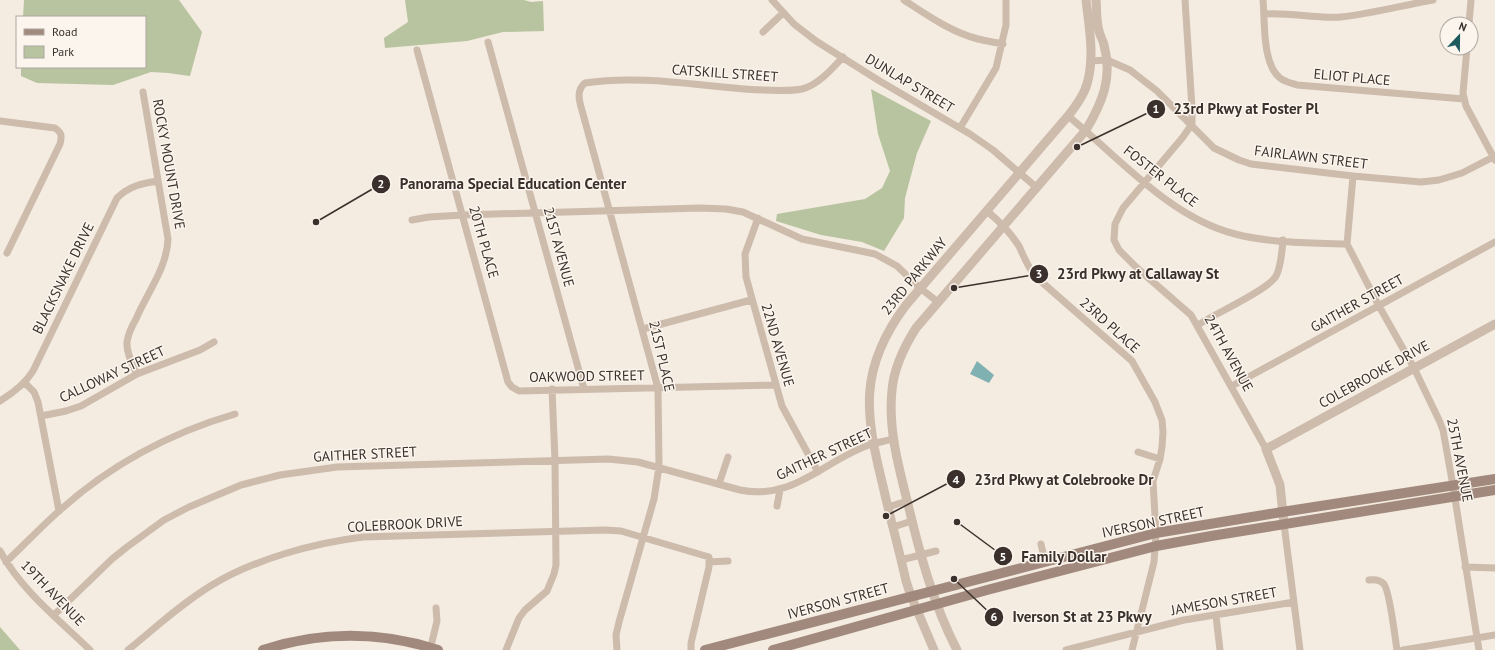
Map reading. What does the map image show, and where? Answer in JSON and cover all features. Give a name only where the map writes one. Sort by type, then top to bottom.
[{"type":"main road","name":"IVERSON STREET","points":[[773,650],[987,590],[1156,546],[1284,524],[1454,491],[1495,479]]},
{"type":"main road","name":"IVERSON STREET","points":[[706,650],[1156,533],[1282,512],[1454,491],[1495,490]]},
{"type":"main road","points":[[263,650],[292,642],[352,635],[384,637],[433,649]]},
{"type":"street","name":"DUNLAP STREET","points":[[772,0],[803,31],[878,80],[960,128],[993,150],[1036,187]]},
{"type":"street","points":[[904,0],[922,12],[962,34],[1002,44]]},
{"type":"street","points":[[960,128],[996,68],[1006,25],[1006,0]]},
{"type":"street","name":"23RD PARKWAY","points":[[934,650],[911,596],[872,444],[868,404],[873,367],[894,320],[1068,116],[1081,97],[1087,85],[1090,61],[1086,0]]},
{"type":"street","points":[[957,650],[932,591],[907,501],[893,439],[892,390],[897,368],[905,347],[916,328],[1086,130],[1095,115],[1103,97],[1107,76],[1107,60],[1104,45],[1098,30],[1096,0]]},
{"type":"street","points":[[1184,0],[1192,124]]},
{"type":"street","points":[[1263,0],[1264,14],[1281,13],[1326,17],[1342,17],[1433,0]]},
{"type":"street","points":[[1470,16],[1471,0]]},
{"type":"street","points":[[763,32],[784,13]]},
{"type":"street","name":"ELIOT PLACE","points":[[1264,14],[1268,57],[1274,72],[1284,80],[1297,85],[1464,99]]},
{"type":"street","name":"21ST AVENUE","points":[[488,42],[584,389]]},
{"type":"street","name":"20TH PLACE","points":[[417,50],[508,382],[512,387],[519,391]]},
{"type":"street","points":[[1466,56],[1462,93],[1466,106],[1494,158]]},
{"type":"street","name":"CATSKILL STREET","points":[[595,82],[626,80],[745,89],[797,90],[815,82],[843,57]]},
{"type":"street","points":[[1090,61],[1107,60]]},
{"type":"street","name":"FAIRLAWN STREET","points":[[1107,60],[1119,64],[1137,75],[1192,124],[1214,148],[1239,160],[1270,167],[1353,176],[1429,181],[1462,173],[1494,158]]},
{"type":"street","name":"21ST PLACE","points":[[595,82],[583,84],[579,90],[578,96],[658,388],[659,467],[654,500],[619,622],[616,635],[617,650]]},
{"type":"street","name":"ROCKY MOUNT DRIVE","points":[[138,374],[129,354],[127,343],[139,311],[165,260],[168,245],[168,233],[143,92]]},
{"type":"street","name":"FOSTER PLACE","points":[[1068,116],[1171,203],[1192,217],[1205,223],[1236,234],[1283,240],[1347,244]]},
{"type":"street","points":[[0,121],[55,128],[62,136],[60,144],[7,253]]},
{"type":"street","name":"24TH AVENUE","points":[[1192,124],[1183,137],[1120,211],[1114,227],[1114,240],[1119,250],[1184,308],[1198,325],[1266,449],[1280,485],[1282,512],[1300,650]]},
{"type":"street","points":[[1347,244],[1353,176]]},
{"type":"street","name":"BLACKSNAKE DRIVE","points":[[0,401],[25,383],[37,363],[117,198],[127,190],[136,186],[158,181]]},
{"type":"street","points":[[412,220],[429,216],[608,210],[700,208],[743,212],[802,239],[874,254],[897,266],[920,288],[938,302]]},
{"type":"street","name":"23RD PLACE","points":[[987,211],[1003,225],[1016,242],[1029,268],[1036,277],[1132,361],[1155,402],[1162,420],[1163,432],[1160,458],[1153,481],[1156,533],[1154,562],[1138,632],[1132,650]]},
{"type":"street","name":"22ND AVENUE","points":[[758,218],[745,254],[746,277],[751,300],[782,406],[818,472]]},
{"type":"street","points":[[1198,325],[1263,288],[1272,281],[1277,274],[1283,240]]},
{"type":"street","name":"GAITHER STREET","points":[[1232,386],[1495,242]]},
{"type":"street","name":"25TH AVENUE","points":[[1347,244],[1379,306],[1414,368],[1443,430],[1479,650]]},
{"type":"street","points":[[643,329],[751,300]]},
{"type":"street","name":"COLEBROOKE DRIVE","points":[[1266,449],[1495,324]]},
{"type":"street","name":"CALLOWAY STREET","points":[[42,416],[81,406],[138,374],[200,350],[214,342]]},
{"type":"street","points":[[25,383],[36,396],[42,416],[59,511]]},
{"type":"street","name":"OAKWOOD STREET","points":[[519,391],[775,385]]},
{"type":"street","points":[[506,650],[518,618],[547,591],[557,562],[552,390]]},
{"type":"street","points":[[6,562],[59,511],[96,481],[115,468],[156,444],[213,420],[235,414]]},
{"type":"street","name":"GAITHER STREET","points":[[54,615],[112,559],[158,525],[189,507],[241,485],[280,475],[337,467],[555,460],[623,460],[659,467],[751,492],[768,492],[791,486],[872,444],[893,439]]},
{"type":"street","points":[[1138,452],[1160,458]]},
{"type":"street","points":[[719,484],[728,457]]},
{"type":"street","points":[[777,506],[780,490]]},
{"type":"street","points":[[888,507],[907,501]]},
{"type":"street","points":[[893,527],[912,521]]},
{"type":"street","name":"COLEBROOK DRIVE","points":[[128,650],[182,606],[213,585],[242,570],[276,556],[346,539],[363,537],[605,530],[621,531],[644,537],[709,559]]},
{"type":"street","points":[[1041,544],[1046,562]]},
{"type":"street","name":"19TH AVENUE","points":[[0,551],[6,562],[26,588],[90,650]]},
{"type":"street","points":[[901,560],[936,551]]},
{"type":"street","points":[[691,650],[691,643],[709,559],[728,561]]},
{"type":"street","points":[[1465,567],[1495,568]]},
{"type":"street","points":[[1369,580],[1379,580],[1385,586],[1397,650]]},
{"type":"street","name":"JAMESON STREET","points":[[1066,650],[1184,620],[1216,616],[1294,602]]},
{"type":"street","points":[[433,649],[437,621],[436,608]]},
{"type":"street","points":[[1216,616],[1220,650]]},
{"type":"street","points":[[1403,650],[1412,650],[1495,635]]},
{"type":"green space","points":[[24,0],[179,0],[202,32],[190,76],[151,72],[113,85],[37,83],[21,76],[21,68],[146,68],[146,16],[23,16]]},
{"type":"green space","points":[[405,0],[543,1],[544,31],[503,32],[467,41],[385,48],[384,38],[408,22]]},
{"type":"green space","points":[[871,89],[931,121],[917,153],[905,198],[904,218],[884,251],[862,242],[821,235],[776,221],[777,214],[865,199],[882,188],[890,171],[878,134]]},
{"type":"green space","points":[[0,627],[20,650],[0,650]]},
{"type":"water","points":[[977,361],[994,375],[989,383],[970,374]]},
{"type":"place","name":"23rd Pkwy at Foster Pl","points":[[1077,147]]},
{"type":"place","name":"Panorama Special Education Center","points":[[316,222]]},
{"type":"place","name":"23rd Pkwy at Callaway St","points":[[954,288]]},
{"type":"place","name":"23rd Pkwy at Colebrooke Dr","points":[[886,516]]},
{"type":"place","name":"Family Dollar","points":[[957,522]]},
{"type":"place","name":"Iverson St at 23 Pkwy","points":[[954,579]]}]
